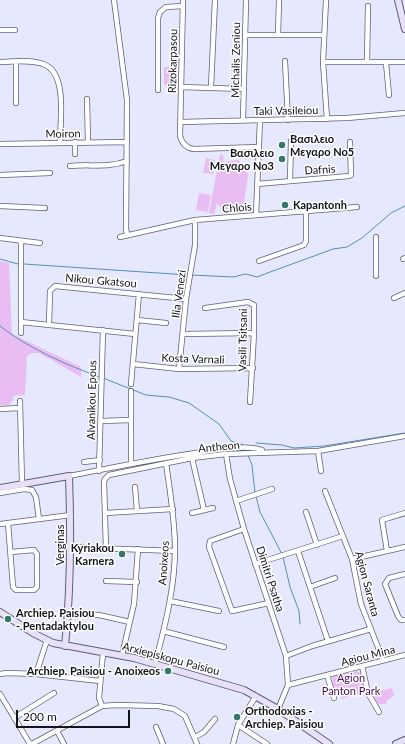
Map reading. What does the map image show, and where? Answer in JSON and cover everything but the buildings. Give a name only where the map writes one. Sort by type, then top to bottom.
[{"type":"street","points":[[114,0],[125,78],[127,235]]},
{"type":"street","name":"Rizokarpasou","points":[[183,0],[181,139],[188,148],[259,147]]},
{"type":"street","points":[[211,87],[215,0]]},
{"type":"street","name":"Michalis Zeniou","points":[[243,120],[246,0]]},
{"type":"street","points":[[278,35],[279,0]]},
{"type":"street","points":[[326,0],[322,62],[327,119]]},
{"type":"street","points":[[398,0],[405,29]]},
{"type":"street","points":[[158,90],[158,18],[160,12],[166,7],[183,6]]},
{"type":"street","points":[[367,62],[368,6]]},
{"type":"street","points":[[0,30],[14,30]]},
{"type":"street","points":[[246,35],[324,35]]},
{"type":"street","points":[[285,61],[288,120]]},
{"type":"street","points":[[0,62],[42,63],[57,74],[60,85],[60,142]]},
{"type":"street","points":[[16,62],[16,103]]},
{"type":"street","points":[[322,62],[405,62]]},
{"type":"street","points":[[386,63],[389,95]]},
{"type":"street","points":[[181,87],[244,89]]},
{"type":"street","points":[[87,99],[88,142]]},
{"type":"street","name":"Taki Vasileiou","points":[[181,122],[327,119],[405,113]]},
{"type":"street","points":[[256,215],[260,120]]},
{"type":"street","points":[[290,180],[291,141]]},
{"type":"street","points":[[75,142],[75,154]]},
{"type":"street","name":"Moiron","points":[[0,144],[127,142]]},
{"type":"street","name":"Dafnis","points":[[257,184],[349,176],[351,175],[350,142]]},
{"type":"street","points":[[70,166],[88,164],[109,166],[127,161]]},
{"type":"street","points":[[0,175],[50,173]]},
{"type":"street","points":[[0,206],[45,208]]},
{"type":"street","name":"Chlois","points":[[120,237],[195,220],[357,207]]},
{"type":"street","points":[[258,261],[304,245],[306,241],[306,212]]},
{"type":"street","name":"Ilia Venezi","points":[[179,369],[186,300],[195,245],[195,220]]},
{"type":"street","points":[[376,236],[376,276]]},
{"type":"street","points":[[0,238],[40,243]]},
{"type":"street","points":[[21,241],[21,333]]},
{"type":"street","name":"Nikou Gkatsou","points":[[48,325],[50,291],[55,286],[186,300]]},
{"type":"street","points":[[394,298],[405,293]]},
{"type":"street","points":[[131,384],[139,294]]},
{"type":"street","name":"Vasili Tsitsani","points":[[205,308],[252,303],[255,307],[250,402]]},
{"type":"street","points":[[137,320],[166,323]]},
{"type":"street","points":[[21,322],[135,334]]},
{"type":"street","name":"Alvanikou Epous","points":[[99,471],[103,330]]},
{"type":"street","points":[[183,334],[254,333]]},
{"type":"street","name":"Kosta Varnali","points":[[133,364],[179,369],[252,368]]},
{"type":"street","points":[[131,392],[131,464]]},
{"type":"street","points":[[20,401],[22,484]]},
{"type":"street","points":[[0,409],[20,408]]},
{"type":"street","points":[[101,421],[131,420]]},
{"type":"street","name":"Antheon","points":[[106,548],[104,482],[106,477],[192,458],[247,451],[318,451],[405,436]]},
{"type":"street","points":[[0,488],[217,449],[247,451],[262,450]]},
{"type":"street","points":[[318,451],[321,471]]},
{"type":"street","name":"Dimitri Psatha","points":[[226,454],[236,501],[244,529],[286,656],[288,685],[278,709]]},
{"type":"street","points":[[192,458],[204,510]]},
{"type":"street","points":[[84,462],[100,460]]},
{"type":"street","name":"Anoixeos","points":[[155,664],[170,601],[175,551],[173,509],[166,463]]},
{"type":"street","name":"Verginas","points":[[65,646],[69,614],[71,547],[69,476]]},
{"type":"street","points":[[135,486],[137,511]]},
{"type":"street","points":[[0,493],[24,489],[32,490],[35,493],[38,519]]},
{"type":"street","points":[[236,501],[272,489]]},
{"type":"street","name":"Agion Saranta","points":[[325,491],[352,559],[361,604],[383,660]]},
{"type":"street","points":[[192,513],[213,508]]},
{"type":"street","points":[[105,513],[173,509]]},
{"type":"street","points":[[306,512],[317,545]]},
{"type":"street","points":[[387,551],[382,520],[405,513]]},
{"type":"street","points":[[0,524],[70,515]]},
{"type":"street","points":[[8,523],[13,588],[34,590],[37,588],[37,554],[34,550],[11,552]]},
{"type":"street","points":[[244,529],[210,541],[209,547],[232,611],[269,603]]},
{"type":"street","points":[[255,564],[343,536]]},
{"type":"street","points":[[71,547],[175,551]]},
{"type":"street","points":[[352,559],[405,547]]},
{"type":"street","points":[[122,655],[137,582],[138,549]]},
{"type":"street","points":[[298,551],[328,641]]},
{"type":"street","points":[[405,574],[389,578],[385,584],[398,616],[401,620],[405,620]]},
{"type":"street","points":[[310,587],[335,578]]},
{"type":"street","points":[[106,581],[137,582]]},
{"type":"street","points":[[170,601],[219,611]]},
{"type":"street","name":"Arxiepiskopu Paisiou","points":[[0,612],[47,640],[65,646],[122,655],[233,686],[256,696],[278,709],[329,744]]},
{"type":"street","points":[[69,614],[98,615],[130,622]]},
{"type":"street","points":[[286,656],[328,641],[371,629]]},
{"type":"street","points":[[164,631],[224,647]]},
{"type":"street","points":[[36,674],[47,640]]},
{"type":"street","points":[[102,706],[100,698],[100,681],[103,653]]},
{"type":"street","name":"Agiou Mina","points":[[288,685],[405,655]]},
{"type":"street","points":[[362,666],[368,693],[379,712]]},
{"type":"street","points":[[0,674],[36,674],[100,681]]},
{"type":"street","points":[[327,675],[334,698]]},
{"type":"street","points":[[14,718],[54,693]]},
{"type":"street","points":[[0,694],[31,744],[102,706],[123,705],[158,706],[174,709],[185,716],[197,744]]},
{"type":"street","points":[[232,744],[238,724],[256,696]]},
{"type":"street","points":[[195,737],[204,732],[215,718]]},
{"type":"street","points":[[238,724],[267,744]]},
{"type":"street","points":[[156,727],[163,744]]},
{"type":"street","points":[[57,731],[64,744]]},
{"type":"street","points":[[396,744],[405,740]]},
{"type":"green space","points":[[164,67],[175,67],[175,85],[164,85]]},
{"type":"green space","points":[[220,154],[224,156],[223,162],[238,160],[246,166],[248,175],[244,203],[242,207],[228,210],[222,208],[217,203],[214,214],[209,213]]},
{"type":"green space","points":[[206,158],[215,160],[213,174],[203,173]]},
{"type":"green space","points":[[199,193],[211,195],[208,212],[196,210]]},
{"type":"green space","points":[[0,261],[9,263],[12,334],[81,367],[81,377],[39,353],[31,353],[27,356],[25,395],[13,396],[13,400],[9,405],[0,405]]},
{"type":"green space","name":"Agion Panton Park","points":[[357,671],[362,674],[365,692],[342,699],[339,689],[334,691],[332,679],[334,677]]},
{"type":"green space","points":[[392,688],[394,696],[387,700],[386,704],[378,704],[372,693]]},
{"type":"waterway","points":[[191,275],[233,277],[246,274],[257,277],[333,249],[347,247],[362,238],[391,213],[405,206]]},
{"type":"waterway","points":[[0,259],[18,264]]},
{"type":"waterway","points":[[24,264],[188,275]]},
{"type":"waterway","points":[[0,326],[35,349],[100,377]]},
{"type":"waterway","points":[[103,378],[146,395],[169,397],[189,403],[219,424],[231,441],[243,445]]},
{"type":"waterway","points":[[256,443],[282,445],[294,448],[324,446],[405,433]]},
{"type":"waterway","points":[[248,455],[252,465],[255,493]]},
{"type":"waterway","points":[[256,496],[260,512],[282,554]]},
{"type":"waterway","points":[[283,557],[290,587],[299,611],[300,624]]},
{"type":"place","name":"Βασιλειο Μεγαρο Νο5","points":[[282,145]]},
{"type":"place","name":"Βασιλειο Μεγαρο Νο3","points":[[282,159]]},
{"type":"place","name":"Kapantonh","points":[[285,205]]},
{"type":"place","name":"Kyriakou Karnera","points":[[122,554]]},
{"type":"place","name":"Archiep. Paisiou - Pentadaktylou","points":[[8,619]]},
{"type":"place","name":"Archiep. Paisiou - Anoixeos","points":[[168,671]]},
{"type":"place","name":"Orthodoxias - Archiep. Paisiou","points":[[237,717]]}]
